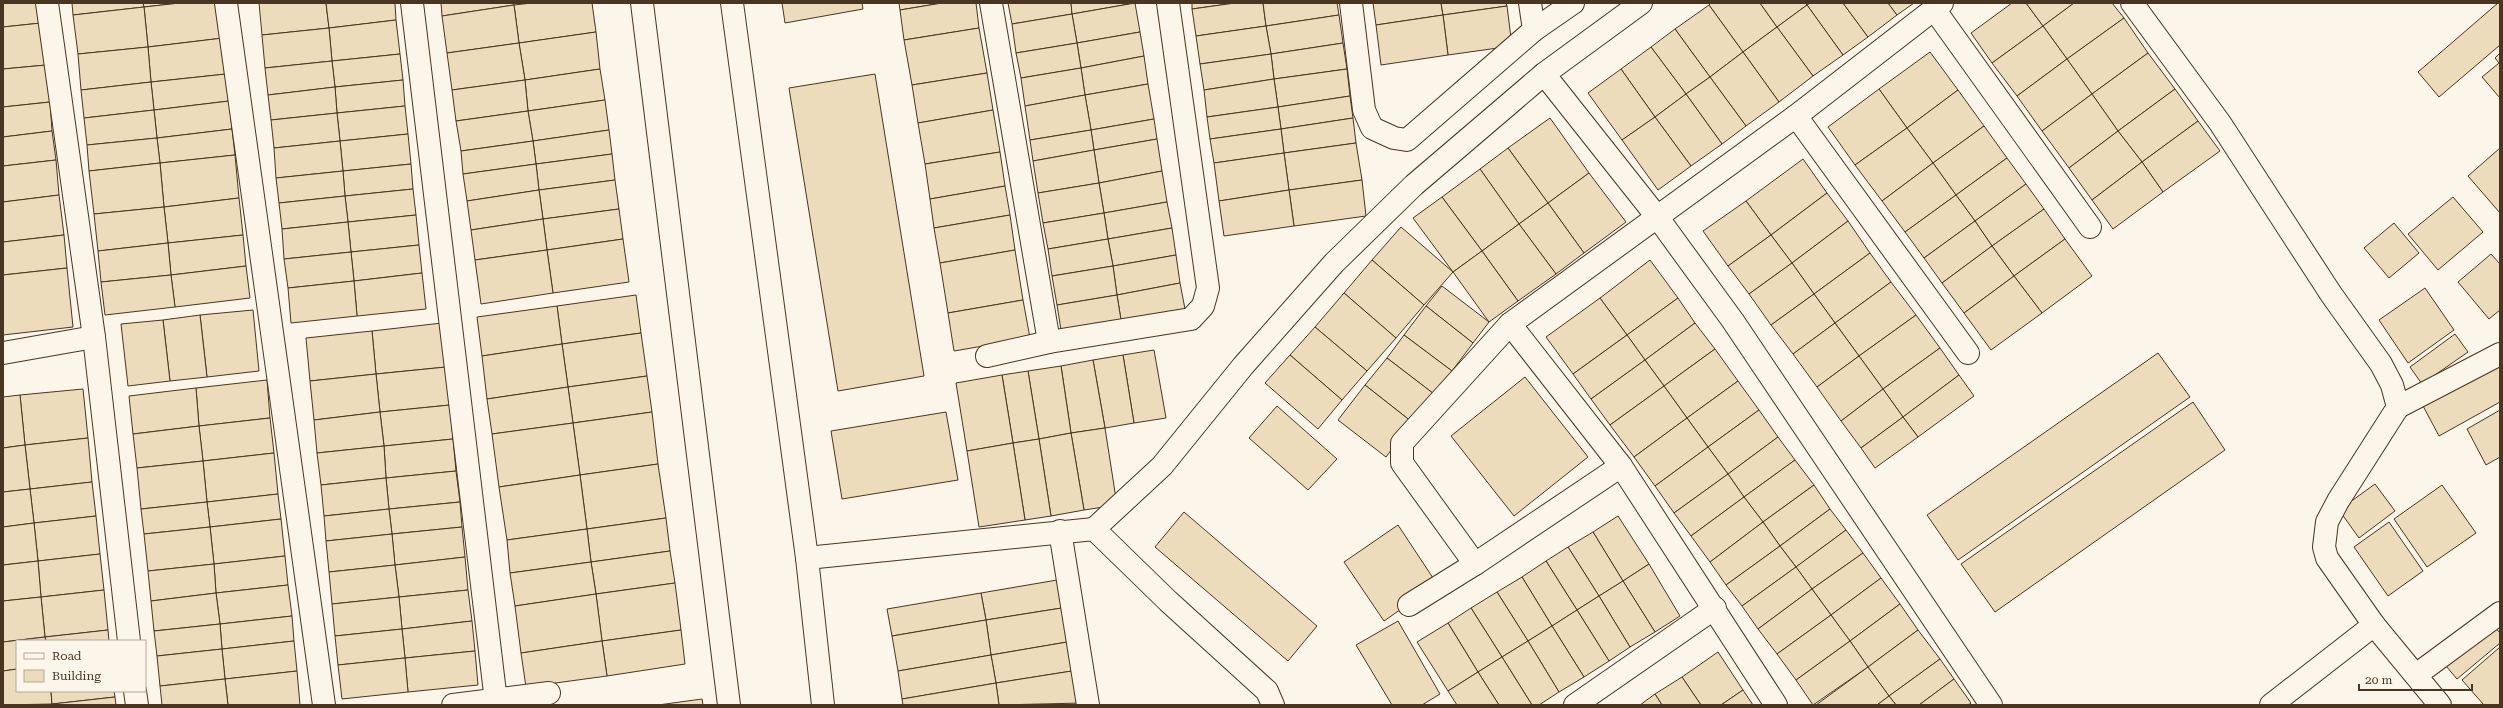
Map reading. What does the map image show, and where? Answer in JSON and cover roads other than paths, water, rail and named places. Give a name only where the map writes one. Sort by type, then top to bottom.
[{"type":"street","points":[[47,3],[94,337],[129,640]]},
{"type":"street","points":[[226,3],[324,705]]},
{"type":"street","points":[[412,3],[496,701]]},
{"type":"street","points":[[642,3],[729,705]]},
{"type":"street","points":[[732,3],[807,558],[823,705]]},
{"type":"street","points":[[992,3],[1049,342]]},
{"type":"street","points":[[987,356],[1049,342],[1191,319],[1203,306],[1208,288],[1168,3]]},
{"type":"street","points":[[1351,3],[1364,110],[1372,128],[1383,134],[1407,140],[1534,30],[1573,3]]},
{"type":"street","points":[[1530,3],[1534,30]]},
{"type":"street","points":[[807,558],[1060,531],[1094,529],[1162,466],[1243,366],[1334,263],[1414,184],[1544,74],[1640,3]]},
{"type":"street","points":[[2132,3],[2220,123],[2331,294],[2381,364],[2392,385],[2398,407]]},
{"type":"street","points":[[1475,564],[1402,463],[1402,443],[1510,324],[1658,218],[1796,116],[1938,6],[2090,227]]},
{"type":"street","points":[[1544,74],[1658,218],[1733,321],[1991,705]]},
{"type":"street","points":[[1796,116],[1968,354]]},
{"type":"street","points":[[1510,324],[1621,466],[1715,608],[1776,705]]},
{"type":"street","points":[[3,353],[94,337]]},
{"type":"street","points":[[2440,705],[2374,625],[2327,558],[2324,533],[2327,522],[2338,501],[2398,407],[2500,354]]},
{"type":"street","points":[[1409,605],[1475,564],[1621,466]]},
{"type":"street","points":[[1094,529],[1168,601],[1267,691],[1273,705]]},
{"type":"street","points":[[1060,531],[1088,705]]},
{"type":"street","points":[[1575,705],[1715,608]]},
{"type":"street","points":[[2416,675],[2500,613]]},
{"type":"street","points":[[2271,705],[2374,625]]},
{"type":"street","points":[[135,692],[137,705]]},
{"type":"street","points":[[453,705],[496,701],[549,693]]}]
